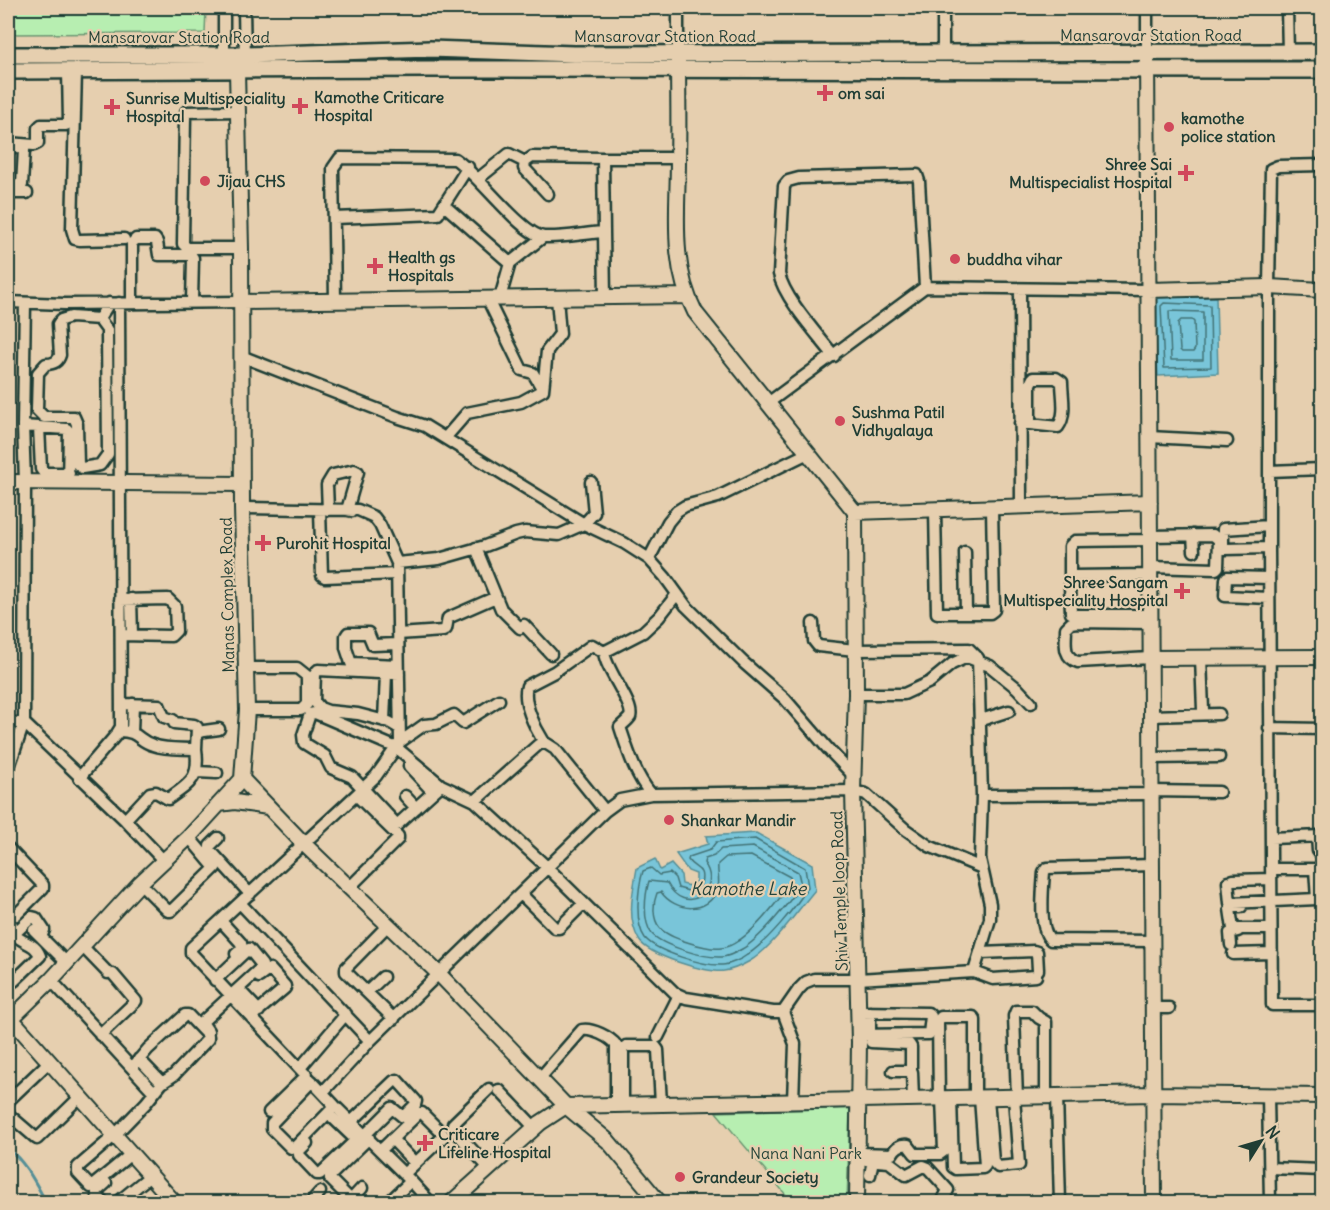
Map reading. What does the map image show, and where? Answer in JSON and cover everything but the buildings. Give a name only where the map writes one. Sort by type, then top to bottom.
[{"type":"main road","name":"Mansarovar Station Road","points":[[8,55],[244,55],[430,49],[573,54],[1323,52]]},
{"type":"main road","points":[[430,49],[430,69]]},
{"type":"main road","points":[[927,54],[927,70]]},
{"type":"main road","name":"Mansarovar Station Road","points":[[8,71],[1323,70]]},
{"type":"street","points":[[224,8],[224,55],[235,71],[244,55],[244,8]]},
{"type":"street","points":[[678,8],[676,243],[681,281],[695,312],[855,512],[856,694],[853,791],[866,794],[905,829],[929,846],[982,868]]},
{"type":"street","points":[[943,8],[943,54]]},
{"type":"street","points":[[1147,8],[1154,1203]]},
{"type":"street","points":[[1287,8],[1288,53]]},
{"type":"street","points":[[8,145],[34,146],[38,143],[40,125],[66,125],[69,122],[72,71]]},
{"type":"street","points":[[72,71],[72,229],[75,239],[124,239]]},
{"type":"street","name":"Manas Complex Road","points":[[235,71],[239,111],[242,248],[242,508],[247,710],[242,779]]},
{"type":"street","points":[[239,111],[186,112],[184,116],[183,244],[187,248],[242,248]]},
{"type":"street","points":[[8,145],[21,147],[24,150],[22,185],[8,185]]},
{"type":"street","points":[[478,179],[509,154],[525,162]]},
{"type":"street","points":[[548,194],[524,168],[525,162],[532,157],[678,158]]},
{"type":"street","points":[[335,300],[333,168],[340,158],[455,159],[468,167],[528,231],[543,237],[604,232]]},
{"type":"street","points":[[603,158],[605,297]]},
{"type":"street","points":[[1323,165],[1278,166],[1271,169],[1269,287],[1269,728],[1272,1005],[1323,1005]]},
{"type":"street","points":[[334,218],[438,214],[468,167]]},
{"type":"street","points":[[834,356],[789,296],[778,274],[784,186],[788,181],[799,178],[917,175],[925,287]]},
{"type":"street","points":[[8,193],[27,194]]},
{"type":"street","points":[[444,205],[510,263]]},
{"type":"street","points":[[543,237],[510,263],[493,298],[522,370],[533,373],[543,390]]},
{"type":"street","points":[[132,303],[132,243],[136,239],[155,239],[158,242],[159,255],[191,255],[193,258],[192,301]]},
{"type":"street","points":[[768,403],[925,287],[1020,290],[1269,287],[1323,290]]},
{"type":"street","points":[[1020,290],[1025,423]]},
{"type":"street","points":[[8,303],[687,296]]},
{"type":"street","points":[[543,390],[547,351],[560,334],[558,298]]},
{"type":"street","points":[[8,770],[24,723],[25,303]]},
{"type":"street","points":[[99,319],[114,303]]},
{"type":"street","points":[[79,778],[119,731],[121,721],[126,599],[114,303]]},
{"type":"street","points":[[71,317],[99,319],[107,330],[108,454],[100,465],[87,468],[78,465],[77,424],[74,417],[44,417],[37,410],[38,373],[46,364],[52,364],[58,360],[60,355],[58,324],[61,320],[71,317]]},
{"type":"street","points":[[241,356],[425,426],[584,524],[624,543],[649,559],[686,606],[785,699],[853,775]]},
{"type":"street","points":[[1021,507],[1025,423],[1030,384],[1033,378],[1056,378],[1062,382],[1062,421],[1058,427],[1025,423]]},
{"type":"street","points":[[446,437],[467,413],[521,402],[543,390]]},
{"type":"street","points":[[23,426],[67,429],[69,432],[69,478]]},
{"type":"street","points":[[39,427],[41,469],[44,473],[69,478]]},
{"type":"street","points":[[1149,436],[1227,441]]},
{"type":"street","points":[[649,559],[668,522],[677,510],[718,497],[808,453]]},
{"type":"street","points":[[104,459],[120,479]]},
{"type":"street","points":[[1269,471],[1323,469]]},
{"type":"street","points":[[347,510],[358,472],[354,471],[333,475],[327,485],[322,575],[325,577],[397,568],[439,559],[525,532],[559,535],[584,524],[594,513],[591,482]]},
{"type":"street","points":[[8,482],[69,478],[242,484]]},
{"type":"street","points":[[855,512],[1150,502]]},
{"type":"street","points":[[242,508],[361,511],[374,517],[380,525],[397,568],[399,745]]},
{"type":"street","points":[[935,510],[937,613],[990,613],[994,610],[992,508]]},
{"type":"street","points":[[1269,526],[1223,529],[1223,548],[1225,549],[1269,550]]},
{"type":"street","points":[[1193,535],[1194,551]]},
{"type":"street","points":[[1193,535],[1213,535],[1219,540],[1216,569],[1073,576],[1070,574],[1070,546],[1075,541],[1193,535]]},
{"type":"street","points":[[476,548],[501,609],[520,628],[524,625],[551,654]]},
{"type":"street","points":[[1226,551],[1269,550]]},
{"type":"street","points":[[965,552],[966,613]]},
{"type":"street","points":[[1150,573],[1073,582],[1070,586],[1070,611],[1076,615],[1150,619]]},
{"type":"street","points":[[1269,578],[1227,578],[1225,596],[1269,598]]},
{"type":"street","points":[[604,652],[643,632],[659,617],[677,594]]},
{"type":"street","points":[[399,669],[351,663],[346,636],[348,633],[368,633],[373,645],[443,631],[446,629],[448,618],[496,597]]},
{"type":"street","points":[[126,599],[168,599],[172,601],[175,606],[177,632],[171,636],[126,635]]},
{"type":"street","points":[[1150,619],[1071,623],[1066,628],[1066,654],[1070,660],[1078,662],[1150,658],[1323,657]]},
{"type":"street","points":[[813,623],[814,642],[818,646],[855,650],[969,649],[974,652],[979,662],[982,795],[980,859],[990,904],[990,919],[974,972]]},
{"type":"street","points":[[604,652],[592,645],[554,672],[527,686],[525,692],[533,725],[544,742],[555,749],[605,811]]},
{"type":"street","points":[[604,652],[617,684],[631,707],[630,716],[620,728],[642,784],[651,794]]},
{"type":"street","points":[[856,694],[904,694],[930,682],[952,664],[967,657],[990,666],[1031,703]]},
{"type":"street","points":[[1201,658],[1203,710]]},
{"type":"street","points":[[246,668],[297,669],[306,676],[307,686],[307,704],[301,710],[247,710]]},
{"type":"street","points":[[399,669],[386,674],[318,670],[315,675],[314,700],[320,708],[328,711],[358,714],[399,728]]},
{"type":"street","points":[[384,721],[386,674]]},
{"type":"street","points":[[430,1203],[381,1150],[363,1137],[336,1111],[323,1092],[255,1014],[213,978],[191,953],[191,948],[376,776],[399,745],[424,725],[436,724],[454,715],[464,723],[499,700]]},
{"type":"street","points":[[121,704],[159,705],[164,717],[173,720],[174,723],[194,725],[196,732],[197,772],[191,781],[168,799],[156,792],[150,793],[132,817]]},
{"type":"street","points":[[132,733],[133,704]]},
{"type":"street","points":[[1203,710],[1219,712],[1151,713],[1203,710]]},
{"type":"street","points":[[981,720],[1009,711]]},
{"type":"street","points":[[350,887],[398,839],[398,836],[359,792],[352,777],[331,768],[325,756],[304,743],[303,735],[310,714],[315,713],[399,745],[437,789]]},
{"type":"street","points":[[8,723],[24,723],[79,778],[132,817],[163,860]]},
{"type":"street","points":[[1269,728],[1323,729]]},
{"type":"street","points":[[196,732],[219,729]]},
{"type":"street","points":[[119,731],[132,733],[150,745],[196,749]]},
{"type":"street","points":[[475,801],[544,742]]},
{"type":"street","points":[[1151,756],[1218,756]]},
{"type":"street","points":[[409,766],[437,789],[475,801],[679,995],[697,1000],[783,1012],[795,1044],[793,1101]]},
{"type":"street","points":[[197,772],[217,773]]},
{"type":"street","points":[[170,1201],[80,1096],[9,1019],[51,980],[140,883],[190,835],[242,779],[303,843],[439,974],[566,1106],[608,1141],[658,1202]]},
{"type":"street","points":[[359,792],[397,825],[437,789]]},
{"type":"street","name":"Shiv Temple loop Road","points":[[323,1092],[370,1041],[605,811],[620,800],[651,794],[853,791],[858,979],[814,979],[806,982],[783,1012]]},
{"type":"street","points":[[982,795],[1219,792]]},
{"type":"street","points":[[405,796],[417,808]]},
{"type":"street","points":[[219,804],[235,802],[268,807]]},
{"type":"street","points":[[190,835],[204,845]]},
{"type":"street","points":[[140,883],[168,911],[171,911],[215,868],[190,835]]},
{"type":"street","points":[[1270,837],[1320,836],[1318,851]]},
{"type":"street","points":[[218,838],[210,846],[210,850],[250,894]]},
{"type":"street","points":[[8,848],[43,885],[43,888],[16,915],[8,909]]},
{"type":"street","points":[[1152,865],[1047,868],[1044,872],[1043,927],[1046,936],[1051,940],[1152,941]]},
{"type":"street","points":[[1271,904],[1230,903],[1231,881],[1271,871],[1317,866]]},
{"type":"street","points":[[1271,871],[1315,869],[1317,898],[1231,907],[1233,929],[1271,930]]},
{"type":"street","points":[[521,894],[555,928],[559,928],[583,904]]},
{"type":"street","points":[[240,903],[370,1041]]},
{"type":"street","points":[[8,978],[14,981],[40,956],[30,942],[19,940],[10,927],[32,917],[36,918],[44,930],[38,934],[66,962]]},
{"type":"street","points":[[213,978],[243,946],[221,921]]},
{"type":"street","points":[[388,925],[346,968],[346,972],[394,1019]]},
{"type":"street","points":[[1271,930],[1232,931],[1230,933],[1232,950],[1272,953]]},
{"type":"street","points":[[82,946],[136,1001],[100,1035]]},
{"type":"street","points":[[213,978],[249,950],[262,965],[262,968],[202,1022],[213,1035]]},
{"type":"street","points":[[856,1203],[864,1012],[858,979],[974,972],[993,979],[1037,973],[1037,952],[981,953]]},
{"type":"street","points":[[190,1012],[200,1020],[270,969],[285,988],[255,1014]]},
{"type":"street","points":[[367,992],[382,977]]},
{"type":"street","points":[[51,980],[100,1035],[136,1064],[158,1088]]},
{"type":"street","points":[[658,1037],[679,995]]},
{"type":"street","points":[[1152,1008],[1169,1008]]},
{"type":"street","points":[[981,1098],[993,1162],[998,1167],[1019,1165],[1014,1016],[1016,1011],[1032,1011],[1046,1022],[1060,1203]]},
{"type":"street","points":[[862,1038],[929,1034],[931,1016],[928,1013],[864,1012]]},
{"type":"street","points":[[336,1111],[295,1148],[291,1148],[272,1129],[272,1123],[346,1014]]},
{"type":"street","points":[[133,1156],[91,1187],[78,1173],[78,1167],[147,1103],[158,1088],[174,1075],[208,1039],[208,1036],[188,1015],[184,1015],[136,1064]]},
{"type":"street","points":[[941,1017],[973,1017],[981,1098],[985,1166],[983,1168],[956,1169],[953,1167],[944,1098],[938,1022],[941,1017]]},
{"type":"street","points":[[540,1078],[582,1030],[587,1029],[613,1041],[616,1045],[620,1105]]},
{"type":"street","points":[[862,1038],[909,1044],[911,1069],[893,1071]]},
{"type":"street","points":[[620,1105],[623,1049],[626,1046],[655,1046],[658,1050],[661,1104]]},
{"type":"street","points":[[8,1101],[49,1062]]},
{"type":"street","points":[[912,1072],[913,1099]]},
{"type":"street","points":[[269,1112],[306,1074]]},
{"type":"street","points":[[336,1111],[298,1151],[317,1174],[320,1174],[363,1137],[392,1108],[403,1117],[416,1105],[416,1101],[397,1080],[351,1122]]},
{"type":"street","points":[[489,1168],[453,1129],[453,1124],[494,1090],[535,1128]]},
{"type":"street","points":[[452,1203],[535,1128],[566,1106],[1153,1094],[1323,1096]]},
{"type":"street","points":[[8,1114],[37,1139],[80,1096]]},
{"type":"street","points":[[1268,1096],[1270,1203]]},
{"type":"street","points":[[858,1156],[892,1154],[898,1146],[903,1145],[908,1145],[915,1154],[940,1154],[944,1151],[944,1098]]},
{"type":"street","points":[[336,1111],[351,1122],[363,1137]]},
{"type":"street","points":[[360,1113],[374,1126]]},
{"type":"street","points":[[381,1150],[419,1113],[422,1113],[443,1134],[415,1163],[388,1203]]},
{"type":"street","points":[[362,1188],[352,1201],[330,1179],[330,1176],[363,1137]]},
{"type":"street","points":[[392,1139],[415,1163]]},
{"type":"street","points":[[103,1203],[97,1191],[133,1156]]},
{"type":"street","points":[[858,1156],[889,1162],[906,1175],[923,1166],[928,1168],[948,1190],[942,1203]]},
{"type":"street","points":[[870,1175],[873,1160]]},
{"type":"street","points":[[1270,1168],[1323,1170]]},
{"type":"street","points":[[118,1203],[152,1178]]},
{"type":"street","points":[[126,1203],[152,1178]]},
{"type":"street","points":[[311,1203],[320,1192]]},
{"type":"green space","points":[[8,8],[206,8],[205,33],[8,34]]},
{"type":"green space","name":"Nana Nani Park","points":[[850,1108],[847,1202],[792,1202],[716,1112]]},
{"type":"water","points":[[1154,297],[1216,297],[1218,373],[1158,376]]},
{"type":"water","name":"Kamothe Lake","points":[[756,833],[812,864],[815,890],[767,947],[744,964],[716,971],[705,970],[665,957],[654,952],[639,940],[632,913],[632,895],[637,868],[655,859],[660,870],[671,864],[681,875],[682,884],[690,886],[696,881],[696,874],[688,871],[676,854],[708,844],[706,836]]},
{"type":"waterway","points":[[8,1149],[25,1166],[46,1202]]},
{"type":"place","name":"om sai","points":[[825,93]]},
{"type":"place","name":"Kamothe Criticare Hospital","points":[[300,106]]},
{"type":"place","name":"Sunrise Multispeciality Hospital","points":[[112,107]]},
{"type":"place","name":"kamothe police station","points":[[1169,127]]},
{"type":"place","name":"Shree Sai Multispecialist Hospital","points":[[1186,173]]},
{"type":"place","name":"Jijau CHS","points":[[205,181]]},
{"type":"place","name":"buddha vihar","points":[[955,259]]},
{"type":"place","name":"Health gs Hospitals","points":[[375,266]]},
{"type":"place","name":"Sushma Patil Vidhyalaya","points":[[840,421]]},
{"type":"place","name":"Purohit Hospital","points":[[263,543]]},
{"type":"place","name":"Shree Sangam Multispeciality Hospital","points":[[1182,591]]},
{"type":"place","name":"Shankar Mandir","points":[[669,820]]},
{"type":"place","name":"Criticare Lifeline Hospital","points":[[425,1143]]},
{"type":"place","name":"Grandeur Society","points":[[680,1177]]}]
